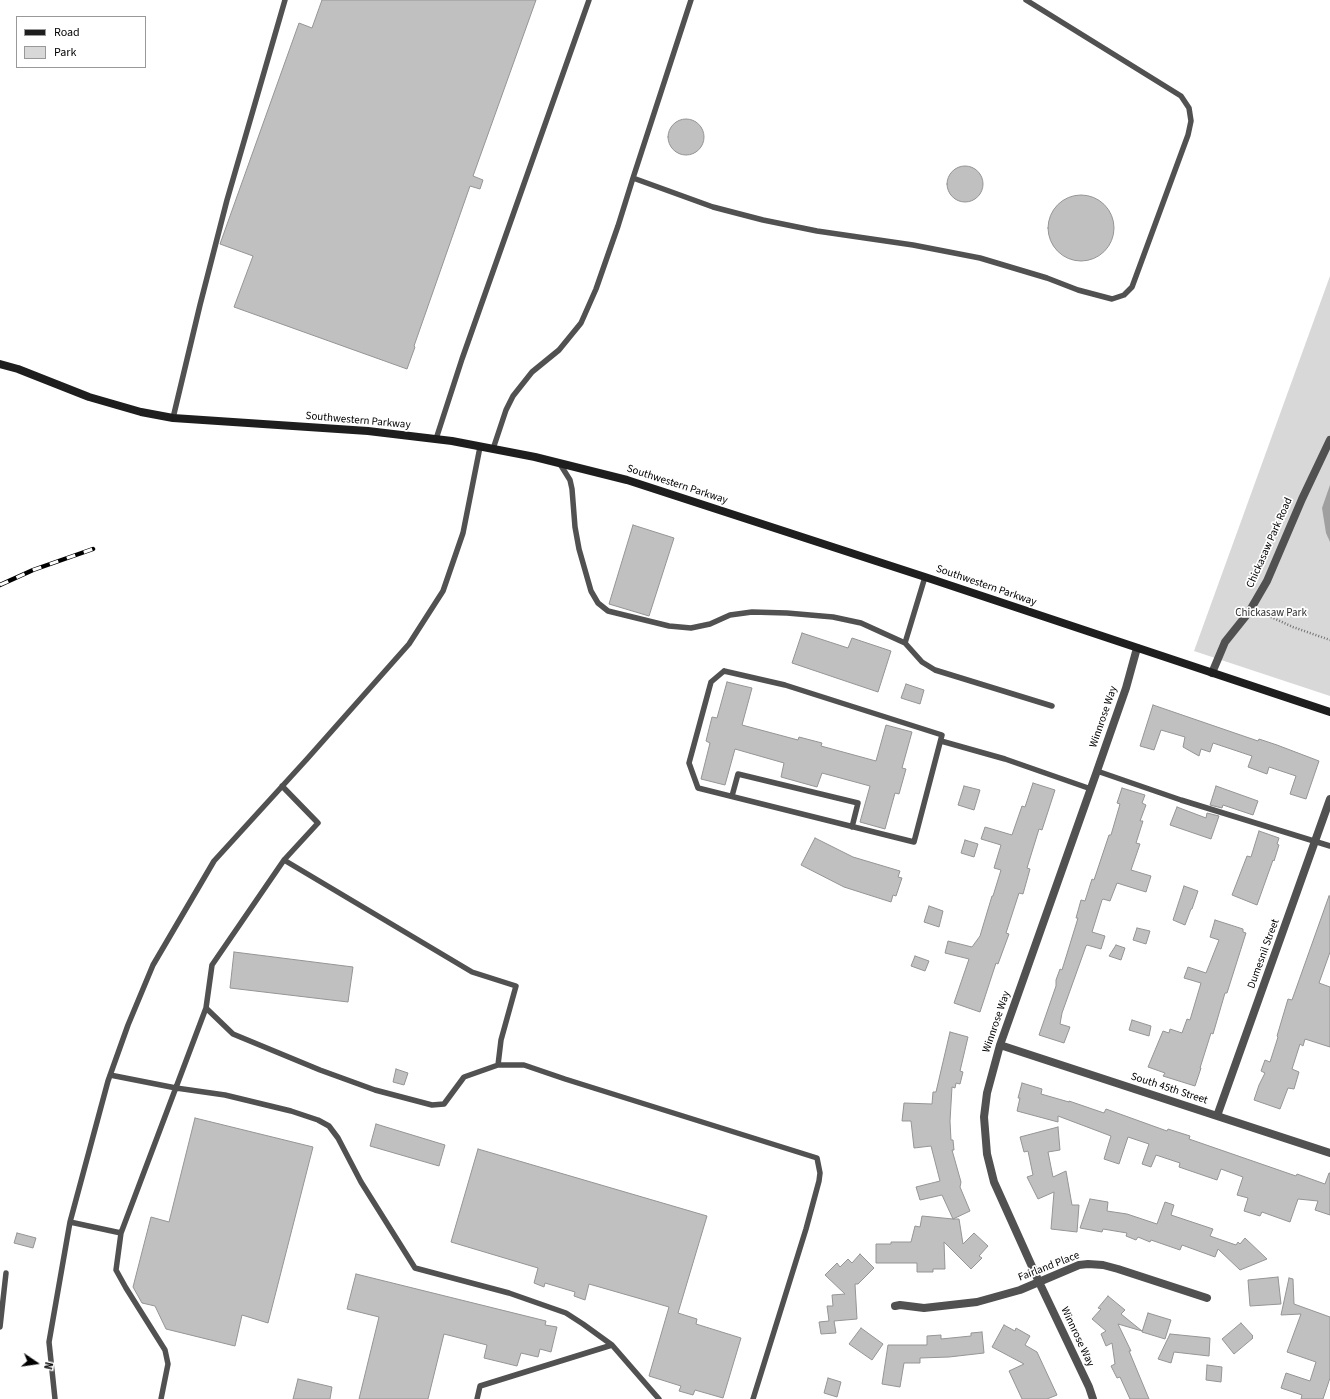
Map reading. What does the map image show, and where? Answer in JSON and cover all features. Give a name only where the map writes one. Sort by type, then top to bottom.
[{"type":"street","name":"Southwestern Parkway","points":[[0,364],[18,369],[88,397],[141,412],[174,418],[368,431],[436,439],[480,446],[635,483],[925,577],[1330,712]]},
{"type":"street","name":"Chickasaw Park Road","points":[[1212,673],[1225,642],[1252,606],[1267,581],[1302,499],[1330,440]]},
{"type":"street","name":"Winnrose Way","points":[[1093,1399],[1089,1387],[1039,1282],[994,1182],[987,1154],[984,1116],[987,1093],[1000,1046],[1126,688],[1137,648]]},
{"type":"street","name":"Dumesnil Street","points":[[1218,1116],[1330,798]]},
{"type":"street","name":"South 45th Street","points":[[1000,1046],[1330,1153]]},
{"type":"street","name":"Fairland Place","points":[[895,1306],[900,1305],[924,1308],[977,1302],[1020,1290],[1079,1265],[1088,1264],[1103,1265],[1207,1298]]},
{"type":"lane","points":[[174,418],[200,305],[285,0]]},
{"type":"lane","points":[[436,439],[462,359],[589,0]]},
{"type":"lane","points":[[493,449],[506,410],[513,396],[532,372],[559,350],[581,323],[601,275],[618,226],[691,0]]},
{"type":"lane","points":[[633,178],[714,206],[763,220],[817,231],[913,245],[980,258],[1047,278],[1078,290],[1112,299],[1124,295],[1132,287],[1188,135],[1191,121],[1189,108],[1181,96],[1026,0]]},
{"type":"lane","points":[[55,1399],[49,1342],[70,1222],[110,1075],[128,1025],[153,965],[214,861],[408,644],[443,591],[463,533],[480,446]]},
{"type":"lane","points":[[560,464],[570,480],[579,549],[591,591],[598,603],[608,611],[669,626],[691,628],[710,624],[730,615],[752,612],[833,617],[861,623],[905,643],[922,662],[935,670],[1052,706]]},
{"type":"lane","points":[[905,643],[925,577]]},
{"type":"lane","points":[[724,671],[784,685],[942,734],[941,741],[914,842],[698,788],[689,763],[711,682],[724,671]]},
{"type":"lane","points":[[941,741],[1005,759],[1091,789]]},
{"type":"lane","points":[[1097,771],[1182,800],[1330,846]]},
{"type":"lane","points":[[732,796],[738,774],[858,803],[852,826]]},
{"type":"lane","points":[[162,1399],[168,1364],[165,1350],[116,1270],[121,1233],[206,1008],[212,965],[284,860],[318,823],[282,786]]},
{"type":"lane","points":[[284,860],[472,972],[516,986],[501,1040],[498,1065]]},
{"type":"lane","points":[[206,1008],[233,1034],[320,1070],[375,1090],[432,1105],[444,1104],[464,1077],[498,1065],[524,1064],[565,1079],[817,1158],[820,1173],[819,1181],[806,1229],[753,1399]]},
{"type":"lane","points":[[110,1075],[176,1088],[225,1095],[291,1111],[318,1120],[329,1126],[338,1138],[361,1182],[415,1268],[508,1294],[566,1313],[612,1344],[659,1399]]},
{"type":"lane","points":[[70,1222],[121,1233]]},
{"type":"lane","points":[[0,1328],[6,1273]]},
{"type":"lane","points":[[477,1399],[480,1386],[612,1344]]},
{"type":"path","points":[[1252,606],[1261,613],[1293,627],[1330,640]]},
{"type":"green space","name":"Chickasaw Park","points":[[1330,276],[1330,696],[1194,651]]},
{"type":"shaded area","points":[[1330,485],[1330,542],[1326,533],[1322,508]]},
{"type":"building","points":[[322,0],[536,0],[473,176],[483,180],[480,189],[470,186],[407,369],[234,307],[253,256],[220,244],[299,23],[312,28]]},
{"type":"building","points":[[690,119],[699,124],[703,130],[703,144],[699,150],[690,155],[682,155],[673,150],[669,144],[668,133],[673,124],[679,120]]},
{"type":"building","points":[[969,166],[978,171],[982,177],[982,191],[978,197],[969,202],[961,202],[952,197],[948,191],[947,180],[952,171],[958,167]]},
{"type":"building","points":[[1081,195],[1094,198],[1104,205],[1111,215],[1114,228],[1111,241],[1104,251],[1094,258],[1081,261],[1068,258],[1058,251],[1051,241],[1048,228],[1051,215],[1058,205],[1068,198]]},
{"type":"building","points":[[633,525],[674,538],[649,616],[609,604]]},
{"type":"building","points":[[802,633],[848,648],[852,638],[891,651],[878,692],[792,663]]},
{"type":"building","points":[[727,682],[752,688],[742,725],[798,740],[799,737],[822,743],[821,746],[876,761],[886,725],[912,732],[902,768],[906,769],[899,794],[895,793],[885,829],[860,822],[870,786],[822,773],[817,787],[781,777],[784,763],[735,749],[725,785],[701,779],[710,743],[706,741],[712,717],[717,718]]},
{"type":"building","points":[[906,684],[924,690],[920,704],[901,698]]},
{"type":"building","points":[[1153,705],[1258,741],[1259,739],[1277,745],[1319,761],[1306,799],[1290,794],[1296,776],[1269,767],[1267,774],[1248,767],[1252,756],[1213,743],[1210,752],[1201,749],[1199,756],[1183,747],[1185,737],[1161,730],[1154,750],[1140,746]]},
{"type":"building","points":[[1033,783],[1055,790],[1042,830],[1039,829],[1027,868],[1030,869],[1023,894],[1019,893],[1006,933],[1009,934],[998,964],[996,963],[980,1012],[954,1003],[969,959],[945,953],[948,941],[972,947],[980,936],[1001,870],[994,868],[1001,845],[981,839],[985,827],[1012,835],[1022,806],[1025,807]]},
{"type":"building","points":[[964,786],[980,790],[974,810],[958,805]]},
{"type":"building","points":[[1216,786],[1258,801],[1253,815],[1223,805],[1222,808],[1210,805]]},
{"type":"building","points":[[1122,788],[1145,795],[1142,803],[1146,805],[1140,821],[1143,821],[1136,843],[1140,844],[1131,870],[1151,876],[1146,892],[1117,883],[1110,901],[1102,900],[1092,932],[1105,936],[1101,949],[1086,946],[1062,1013],[1060,1024],[1070,1027],[1064,1043],[1039,1035],[1056,986],[1056,980],[1060,969],[1062,970],[1078,918],[1076,918],[1081,900],[1085,901],[1092,879],[1094,880],[1109,835],[1111,835],[1120,804],[1117,803]]},
{"type":"building","points":[[1177,807],[1206,818],[1207,813],[1219,816],[1211,839],[1170,825]]},
{"type":"building","points":[[1259,831],[1279,838],[1277,844],[1279,845],[1257,905],[1232,895],[1247,856],[1251,857]]},
{"type":"building","points":[[815,838],[853,857],[900,871],[898,877],[902,878],[896,896],[893,895],[891,902],[844,887],[801,865]]},
{"type":"building","points":[[965,840],[978,844],[974,857],[961,853]]},
{"type":"building","points":[[1184,886],[1198,891],[1185,925],[1173,920]]},
{"type":"building","points":[[1329,896],[1330,952],[1319,983],[1330,987],[1330,1047],[1305,1039],[1303,1046],[1300,1044],[1292,1069],[1299,1072],[1294,1089],[1288,1088],[1280,1109],[1254,1100],[1265,1073],[1261,1071],[1265,1060],[1270,1062],[1288,999],[1292,1000]]},
{"type":"building","points":[[929,906],[943,911],[939,927],[924,922]]},
{"type":"building","points":[[1215,920],[1243,929],[1243,932],[1246,933],[1227,993],[1225,993],[1213,1034],[1211,1033],[1195,1086],[1163,1076],[1165,1073],[1148,1067],[1163,1031],[1169,1033],[1170,1029],[1182,1033],[1187,1019],[1190,1020],[1201,983],[1184,978],[1188,967],[1206,973],[1219,940],[1210,937]]},
{"type":"building","points":[[1137,928],[1150,931],[1146,944],[1133,940]]},
{"type":"building","points":[[1116,945],[1125,948],[1121,960],[1109,956]]},
{"type":"building","points":[[234,952],[353,967],[348,1002],[230,988]]},
{"type":"building","points":[[915,956],[929,961],[925,971],[911,966]]},
{"type":"building","points":[[1132,1020],[1151,1026],[1149,1036],[1129,1030]]},
{"type":"building","points":[[950,1032],[968,1037],[960,1071],[963,1072],[960,1084],[956,1083],[955,1088],[952,1087],[950,1121],[951,1140],[953,1140],[954,1150],[952,1150],[961,1182],[960,1187],[970,1211],[953,1219],[942,1195],[920,1200],[916,1187],[940,1181],[931,1146],[914,1148],[911,1121],[902,1121],[904,1103],[932,1104],[933,1092],[936,1092]]},
{"type":"building","points":[[396,1069],[408,1073],[404,1085],[393,1082]]},
{"type":"building","points":[[1022,1083],[1042,1089],[1041,1094],[1069,1101],[1104,1113],[1106,1109],[1167,1131],[1168,1129],[1190,1136],[1189,1139],[1296,1176],[1297,1174],[1325,1184],[1330,1173],[1330,1215],[1315,1210],[1318,1201],[1298,1199],[1290,1222],[1262,1212],[1260,1216],[1244,1211],[1248,1198],[1237,1195],[1243,1177],[1221,1169],[1217,1180],[1179,1167],[1180,1163],[1156,1155],[1151,1167],[1142,1164],[1149,1144],[1128,1137],[1119,1164],[1104,1159],[1111,1136],[1058,1116],[1058,1122],[1017,1111],[1020,1098],[1018,1098]]},
{"type":"building","points":[[195,1118],[313,1147],[268,1323],[242,1315],[235,1346],[166,1329],[155,1306],[142,1303],[133,1287],[151,1217],[169,1222]]},
{"type":"building","points":[[376,1124],[445,1145],[439,1166],[370,1146]]},
{"type":"building","points":[[1058,1127],[1060,1150],[1048,1152],[1053,1177],[1066,1171],[1072,1205],[1079,1205],[1077,1232],[1051,1229],[1054,1192],[1038,1199],[1027,1177],[1033,1175],[1028,1151],[1024,1152],[1020,1137]]},
{"type":"building","points":[[478,1149],[707,1216],[678,1313],[697,1319],[696,1324],[741,1338],[723,1398],[695,1390],[693,1395],[679,1391],[681,1386],[649,1376],[669,1307],[589,1284],[585,1300],[574,1296],[575,1292],[545,1283],[544,1287],[534,1283],[538,1268],[451,1242]]},
{"type":"building","points":[[1090,1199],[1108,1202],[1107,1211],[1127,1214],[1157,1224],[1165,1202],[1174,1205],[1171,1215],[1213,1229],[1210,1236],[1236,1245],[1238,1242],[1240,1244],[1245,1238],[1267,1259],[1240,1270],[1218,1249],[1215,1257],[1182,1245],[1180,1250],[1151,1240],[1150,1242],[1138,1237],[1136,1240],[1126,1236],[1127,1233],[1103,1229],[1102,1232],[1080,1228]]},
{"type":"building","points":[[922,1216],[959,1219],[963,1244],[974,1233],[988,1246],[979,1256],[982,1258],[971,1269],[944,1242],[945,1269],[933,1269],[933,1272],[917,1272],[917,1263],[876,1263],[876,1244],[911,1242],[915,1226],[920,1227]]},
{"type":"building","points":[[17,1233],[36,1238],[33,1248],[14,1243]]},
{"type":"building","points":[[860,1254],[874,1268],[858,1284],[855,1284],[857,1319],[834,1321],[836,1333],[821,1334],[819,1322],[829,1321],[827,1306],[833,1306],[832,1295],[845,1294],[825,1275],[837,1263],[840,1267],[848,1259],[852,1263]]},
{"type":"building","points":[[356,1274],[546,1321],[545,1325],[557,1327],[551,1352],[540,1349],[538,1357],[521,1353],[517,1366],[484,1358],[487,1345],[444,1334],[428,1399],[359,1399],[379,1317],[347,1309]]},
{"type":"building","points":[[1278,1277],[1281,1304],[1250,1306],[1248,1280]]},
{"type":"building","points":[[1289,1278],[1293,1279],[1294,1304],[1330,1317],[1330,1378],[1323,1399],[1301,1399],[1302,1395],[1281,1388],[1286,1373],[1310,1381],[1316,1362],[1287,1352],[1301,1314],[1281,1315]]},
{"type":"building","points":[[1108,1296],[1125,1310],[1121,1314],[1142,1331],[1118,1324],[1131,1351],[1129,1351],[1149,1399],[1130,1399],[1120,1377],[1117,1378],[1111,1366],[1115,1364],[1112,1343],[1106,1346],[1101,1334],[1106,1331],[1092,1319],[1101,1309],[1098,1308]]},
{"type":"building","points":[[1148,1313],[1171,1320],[1165,1339],[1142,1332]]},
{"type":"building","points":[[1241,1323],[1253,1336],[1253,1338],[1234,1354],[1222,1339]]},
{"type":"building","points":[[1004,1325],[1015,1331],[1016,1328],[1030,1336],[1025,1345],[1037,1352],[1057,1395],[1047,1399],[1022,1399],[1009,1371],[1024,1364],[992,1347]]},
{"type":"building","points":[[861,1328],[883,1344],[872,1360],[849,1344]]},
{"type":"building","points":[[982,1332],[984,1353],[949,1357],[920,1358],[920,1363],[904,1363],[900,1387],[882,1384],[888,1345],[927,1345],[927,1336],[941,1335],[941,1339],[971,1336],[971,1333]]},
{"type":"building","points":[[1170,1334],[1210,1338],[1209,1356],[1174,1352],[1171,1363],[1158,1359]]},
{"type":"building","points":[[1207,1365],[1222,1367],[1221,1382],[1206,1380]]},
{"type":"building","points":[[828,1378],[841,1382],[837,1397],[824,1393]]},
{"type":"building","points":[[298,1379],[332,1387],[330,1399],[293,1399]]},
{"type":"railway","points":[[0,585],[33,570],[93,549]]}]
